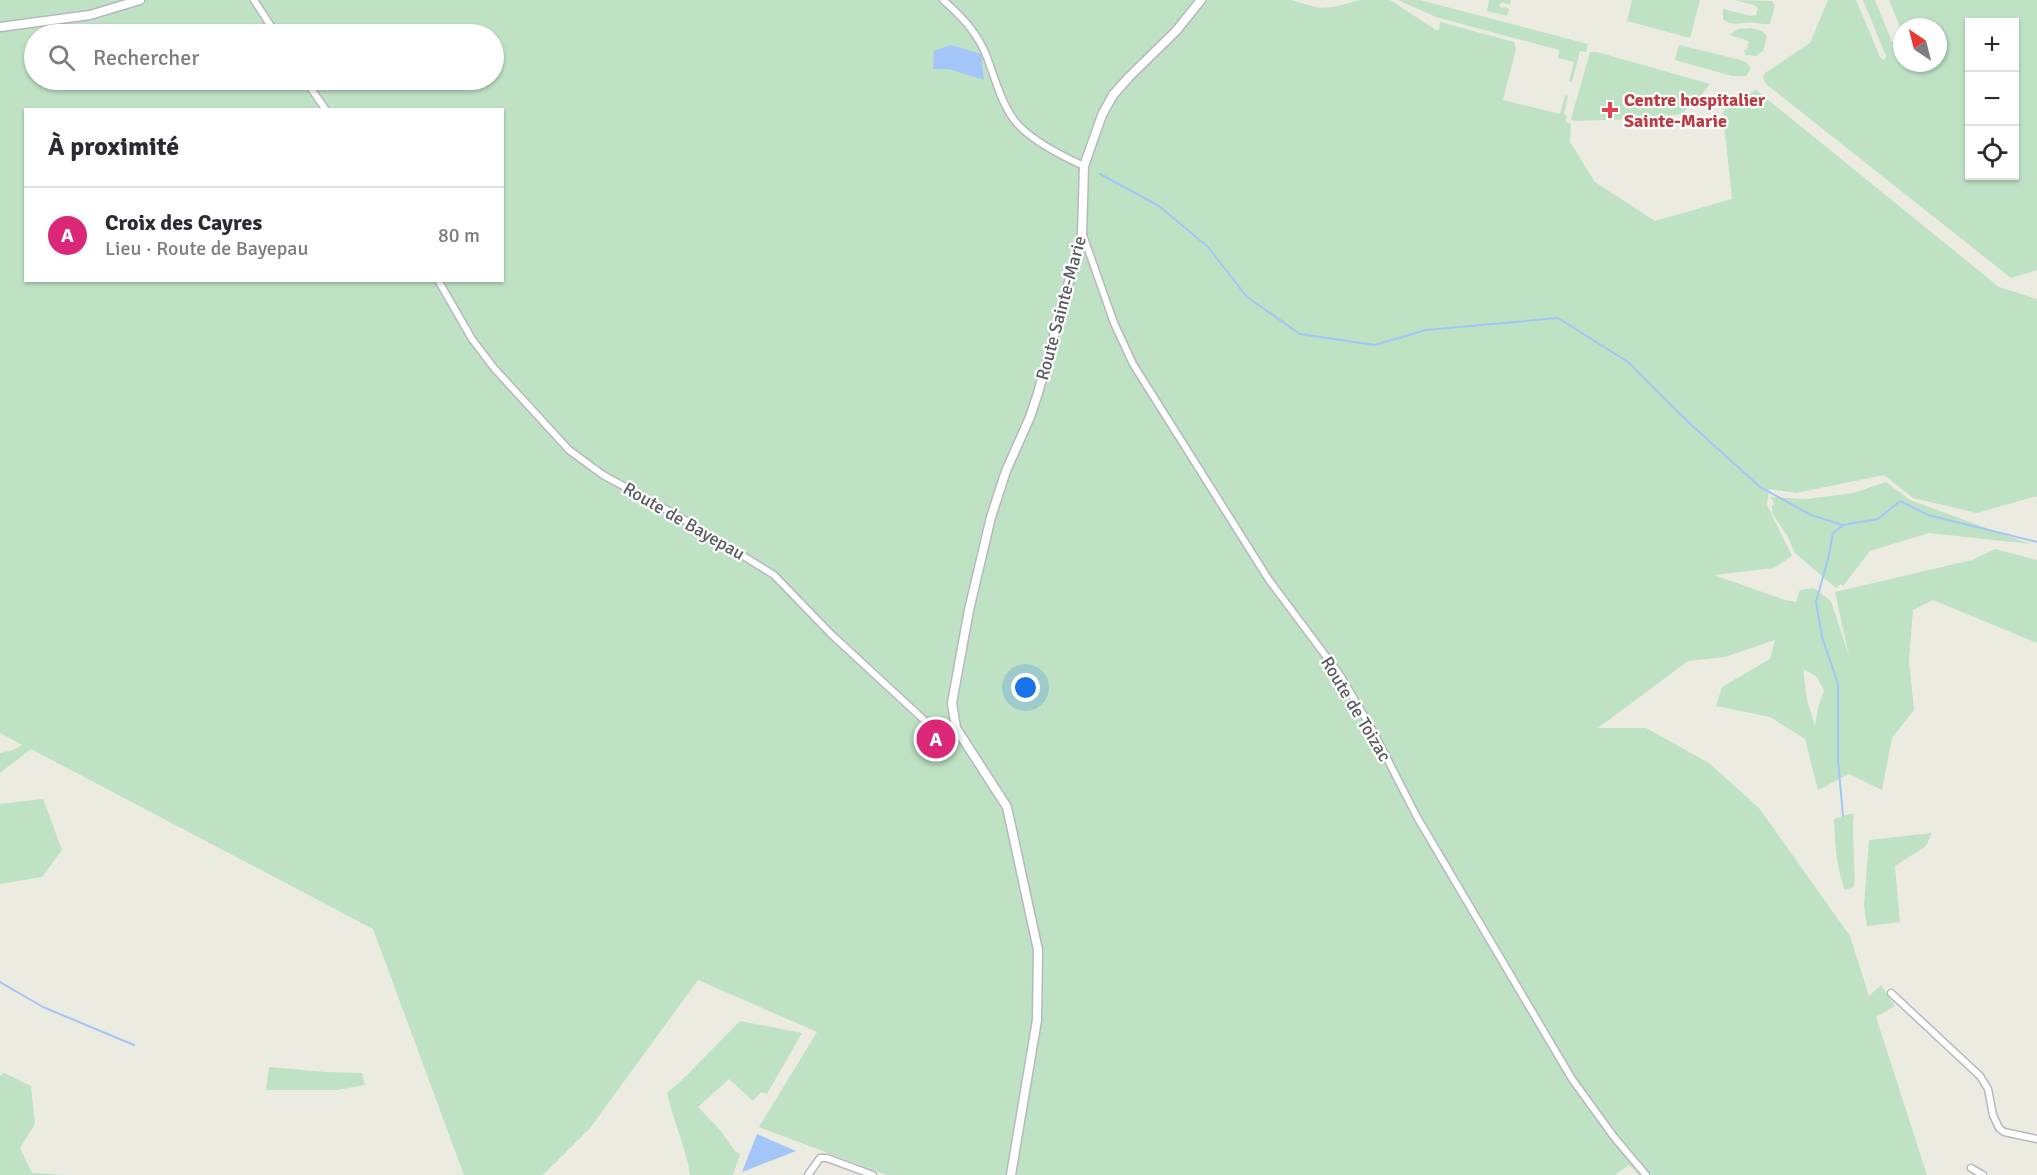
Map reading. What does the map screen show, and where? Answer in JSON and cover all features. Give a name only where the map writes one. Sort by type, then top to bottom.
[{"type":"street","points":[[0,27],[90,15],[140,0]]},
{"type":"street","points":[[254,0],[270,24]]},
{"type":"street","points":[[944,0],[974,32],[984,50],[1001,96],[1015,122],[1052,150],[1084,166]]},
{"type":"street","name":"Route Sainte-Marie","points":[[956,728],[952,703],[969,610],[991,517],[1006,471],[1038,393],[1082,235],[1084,166],[1102,115],[1113,95],[1176,31],[1201,0]]},
{"type":"street","points":[[313,90],[325,108]]},
{"type":"street","name":"Route de Toizac","points":[[1082,235],[1114,323],[1139,374],[1269,580],[1340,675],[1373,731],[1417,817],[1572,1079],[1614,1137],[1646,1175]]},
{"type":"street","name":"Route de Bayepau","points":[[439,282],[472,339],[494,368],[569,450],[603,475],[774,574],[831,634],[936,731],[956,728]]},
{"type":"street","points":[[956,728],[1007,807],[1038,950],[1037,1020],[1011,1175]]},
{"type":"street","points":[[1891,993],[1980,1076],[1988,1089],[1993,1115],[1999,1128],[2004,1132],[2037,1139]]},
{"type":"street","points":[[808,1175],[820,1158],[827,1158],[873,1175]]},
{"type":"street","points":[[1971,1168],[1983,1175]]},
{"type":"green space","points":[[0,0],[1291,0],[1319,8],[1334,7],[1360,0],[1390,0],[1436,30],[1439,30],[1440,22],[1514,42],[1516,49],[1503,100],[1560,114],[1565,95],[1568,96],[1564,114],[1567,116],[1566,122],[1571,124],[1570,142],[1595,182],[1655,221],[1732,199],[1723,114],[1726,106],[1756,90],[1999,287],[2037,299],[2037,496],[1977,513],[1913,498],[1884,475],[1796,493],[1769,489],[1767,505],[1792,556],[1774,568],[1714,575],[1796,602],[1800,590],[1814,588],[1831,601],[1849,656],[1835,592],[1972,560],[1995,549],[2037,560],[2037,643],[1933,600],[1913,610],[1909,660],[1914,710],[1892,738],[1882,790],[1849,774],[1818,790],[1805,739],[1770,717],[1716,706],[1722,687],[1770,659],[1775,640],[1725,657],[1688,661],[1598,728],[1646,728],[1709,763],[1759,808],[1850,936],[1869,996],[1881,985],[1895,1006],[1876,1017],[1927,1175],[1639,1175],[1629,1165],[1615,1175],[887,1175],[759,1127],[817,1032],[698,980],[590,1128],[543,1175],[464,1175],[373,929],[31,749],[0,773],[0,753],[22,745],[0,733]],"holes":[[[1803,669],[1817,677],[1824,691],[1818,707],[1815,726],[1807,700]]]},
{"type":"green space","points":[[1398,0],[1420,0],[1588,44],[1586,52],[1580,51],[1572,82],[1569,81],[1574,62],[1558,58],[1559,50],[1436,17]]},
{"type":"green space","points":[[1489,0],[1511,0],[1510,4],[1503,2],[1499,4],[1501,8],[1509,9],[1507,16],[1487,11]]},
{"type":"green space","points":[[1632,0],[1700,0],[1690,38],[1627,21]]},
{"type":"green space","points":[[1734,0],[1772,1],[1775,5],[1770,24],[1727,22],[1723,19],[1723,9],[1751,16],[1756,15],[1758,8],[1754,5]]},
{"type":"green space","points":[[1828,0],[1856,0],[1880,57],[1884,60],[1886,56],[1863,0],[1875,0],[1893,42],[1893,72],[1947,72],[1947,18],[1896,18],[1889,0],[2037,0],[2037,270],[2011,278],[1766,84],[1763,78],[1765,73],[1810,43]]},
{"type":"green space","points":[[1751,28],[1762,31],[1767,36],[1763,51],[1756,56],[1745,55],[1744,50],[1747,49],[1749,42],[1729,35],[1739,29]]},
{"type":"green space","points":[[1679,45],[1741,60],[1751,68],[1746,76],[1732,76],[1675,60]]},
{"type":"green space","points":[[1590,52],[1597,52],[1710,84],[1700,97],[1681,114],[1634,119],[1574,121],[1571,119]]},
{"type":"green space","points":[[1886,482],[1910,500],[2030,544],[1929,533],[1870,551],[1843,586],[1841,584],[1836,588],[1795,553],[1788,537],[1772,513],[1774,504],[1771,497],[1807,499],[1853,493]]},
{"type":"green space","points":[[43,799],[62,850],[42,877],[0,884],[0,804]]},
{"type":"green space","points":[[1854,814],[1854,887],[1845,890],[1838,864],[1834,819]]},
{"type":"green space","points":[[1932,833],[1926,846],[1895,866],[1900,922],[1867,926],[1864,906],[1869,840]]},
{"type":"green space","points":[[740,1021],[802,1033],[767,1094],[761,1092],[753,1101],[729,1079],[698,1107],[721,1131],[734,1150],[740,1154],[733,1175],[690,1175],[686,1154],[667,1093]]},
{"type":"green space","points":[[269,1067],[362,1073],[365,1085],[337,1090],[266,1090]]},
{"type":"green space","points":[[4,1073],[31,1086],[35,1124],[20,1148],[32,1173],[66,1175],[0,1175],[0,1076]]},
{"type":"water","points":[[951,45],[981,54],[984,80],[949,69],[933,69],[934,51]]},
{"type":"water","points":[[757,1134],[796,1151],[742,1172]]},
{"type":"waterway","points":[[1100,174],[1159,206],[1208,247],[1247,297],[1300,334],[1375,345],[1426,330],[1558,318],[1628,362],[1686,420],[1760,487],[1811,515],[1843,525],[1878,519],[1900,501],[1928,515],[2037,542]]},
{"type":"waterway","points":[[1842,526],[1833,533],[1816,602],[1822,637],[1838,684],[1838,760],[1843,816]]},
{"type":"waterway","points":[[0,982],[43,1007],[134,1045]]},
{"type":"place","name":"Centre hospitalier Sainte-Marie","points":[[1610,110]]},
{"type":"place","name":"Croix des Cayres","points":[[936,739]]}]
